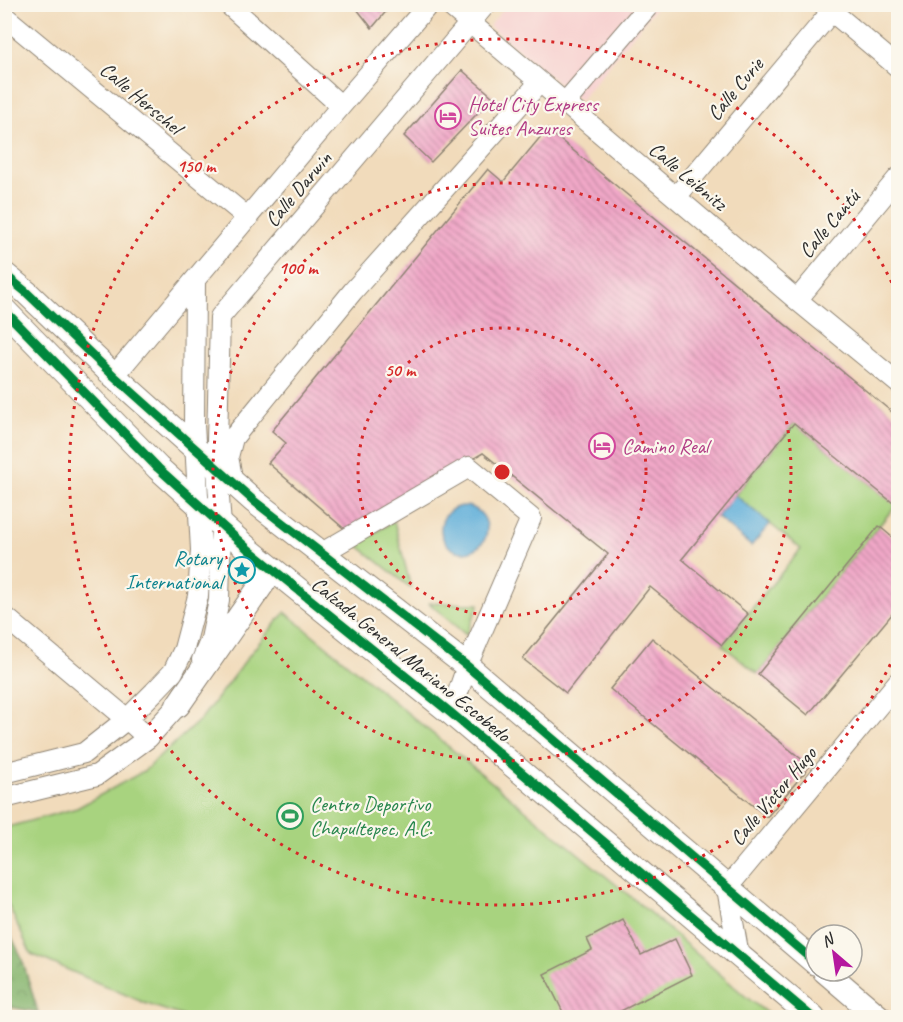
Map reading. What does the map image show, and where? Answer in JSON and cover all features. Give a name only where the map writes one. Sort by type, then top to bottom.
[{"type":"main road","name":"Calzada General Mariano Escobedo","points":[[4,274],[254,501],[467,666],[804,953]]},
{"type":"main road","name":"Calzada General Mariano Escobedo","points":[[4,310],[158,468],[221,526],[272,570],[451,713],[813,1017]]},
{"type":"main road","points":[[178,705],[272,570]]},
{"type":"main road","points":[[839,983],[880,1017]]},
{"type":"street","points":[[228,4],[341,105]]},
{"type":"street","name":"Calle Darwin","points":[[114,376],[341,105],[429,4]]},
{"type":"street","name":"Calle Leibnitz","points":[[448,4],[539,83],[898,383]]},
{"type":"street","name":"Calle Darwin","points":[[225,476],[220,317],[486,4]]},
{"type":"street","points":[[564,104],[650,4]]},
{"type":"street","points":[[827,8],[898,67]]},
{"type":"street","name":"Calle Curie","points":[[676,197],[827,8]]},
{"type":"street","name":"Calle Herschel","points":[[4,16],[248,218]]},
{"type":"street","points":[[4,798],[97,776],[148,738],[178,705],[200,666],[211,639],[219,600],[225,476],[233,438],[353,291],[539,83]]},
{"type":"street","name":"Calle Cantú","points":[[797,300],[898,178]]},
{"type":"street","points":[[4,773],[84,753],[127,719],[154,692],[173,672],[184,649],[198,596],[201,550],[195,449],[195,281]]},
{"type":"street","points":[[322,553],[469,467],[531,518],[467,666],[451,713]]},
{"type":"street","points":[[4,616],[148,738]]},
{"type":"street","name":"Calle Víctor Hugo","points":[[727,888],[895,695]]},
{"type":"street","points":[[727,888],[739,956]]},
{"type":"shaded area","points":[[507,5],[658,5],[580,101],[489,26]]},
{"type":"green space","points":[[794,423],[896,505],[758,674],[722,645],[801,549],[735,495]]},
{"type":"green space","points":[[394,521],[411,588],[356,544]]},
{"type":"green space","points":[[429,603],[479,604],[466,635]]},
{"type":"green space","name":"Centro Deportivo Chapultepec, A.C.","points":[[285,612],[642,906],[772,1017],[186,1017],[147,1004],[31,954],[5,898],[4,828],[77,808],[144,771],[201,719]]},
{"type":"green space","points":[[4,922],[21,956],[38,1012],[5,1006]]},
{"type":"water","points":[[735,495],[770,524],[751,546],[717,517]]},
{"type":"water","points":[[464,506],[480,513],[487,529],[480,545],[464,552],[448,545],[441,529],[448,513]]},
{"type":"building","points":[[353,4],[386,4],[389,8],[372,28]]},
{"type":"building","name":"Hotel City Express Suites Anzures","points":[[462,70],[493,97],[431,162],[404,136]]},
{"type":"building","points":[[547,129],[898,417],[898,507],[794,423],[682,559],[748,614],[722,645],[650,587],[566,693],[523,659],[608,554],[483,453],[348,532],[268,463],[286,443],[272,431],[488,169],[503,182]]},
{"type":"building","points":[[879,526],[898,542],[898,607],[808,715],[758,674]]},
{"type":"building","points":[[652,638],[810,766],[767,817],[610,689]]},
{"type":"building","points":[[623,920],[641,955],[675,939],[692,975],[607,1018],[566,1018],[544,974],[592,950],[587,939]]},
{"type":"cycle path","points":[[4,274],[254,501],[467,666],[804,953]]},
{"type":"cycle path","points":[[4,310],[158,468],[249,550],[451,713],[813,1018]]},
{"type":"place","name":"Hotel City Express Suites Anzures","points":[[448,116]]},
{"type":"place","name":"Camino Real","points":[[602,446]]},
{"type":"place","name":"Rotary International","points":[[242,570]]},
{"type":"place","name":"Centro Deportivo Chapultepec, A.C.","points":[[290,816]]}]
